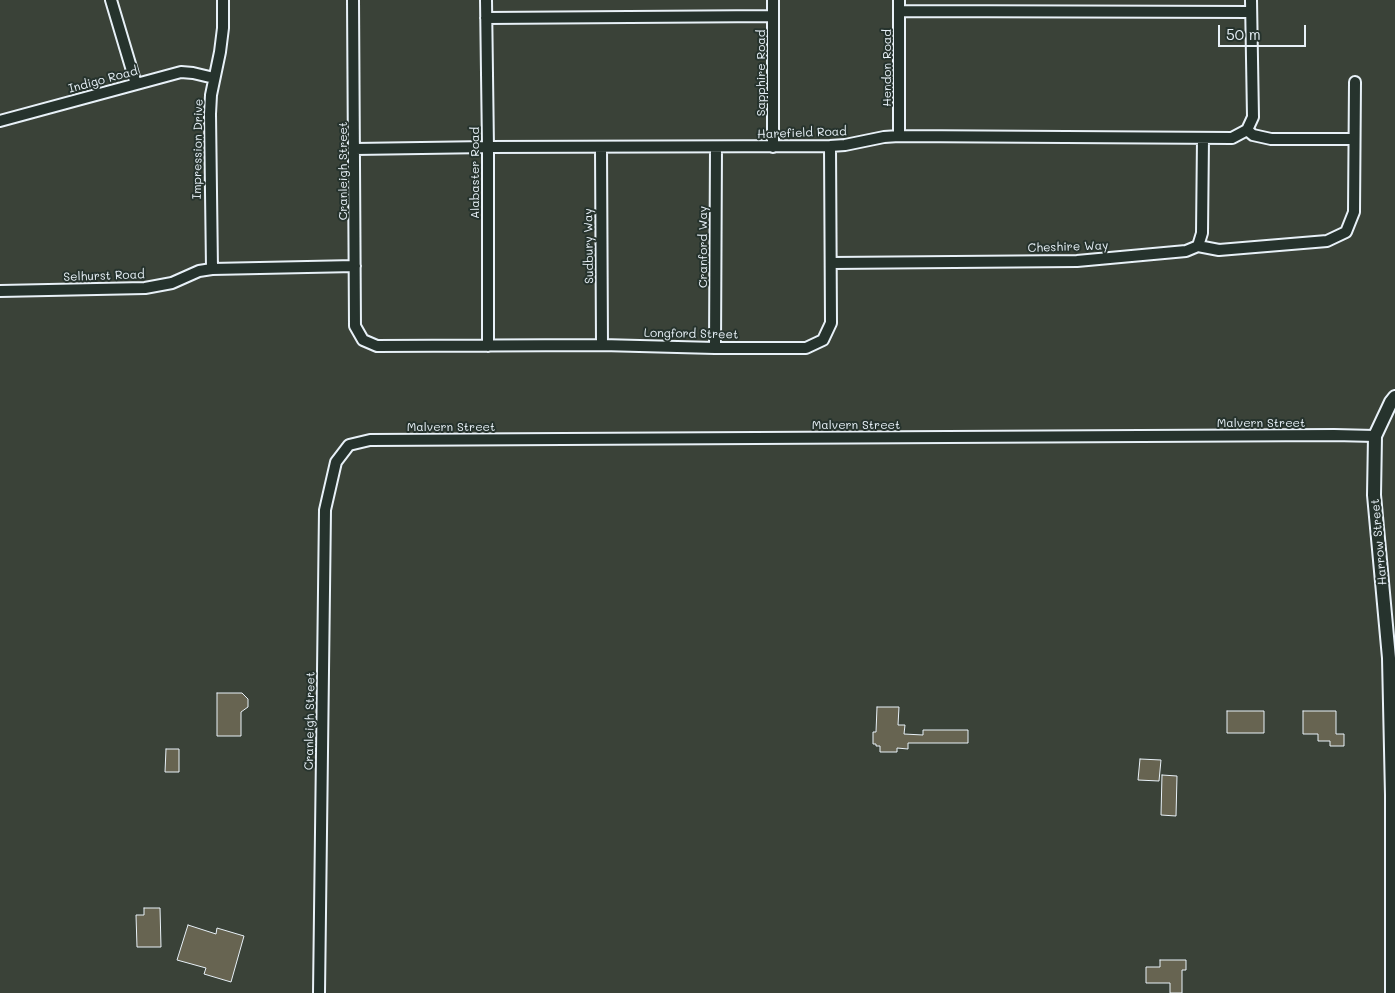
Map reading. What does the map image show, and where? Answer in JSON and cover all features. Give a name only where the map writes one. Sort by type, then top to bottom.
[{"type":"street","points":[[111,0],[136,84]]},
{"type":"street","name":"Impression Drive","points":[[212,269],[210,114],[211,95],[223,28],[223,0]]},
{"type":"street","name":"Cranleigh Street","points":[[353,0],[356,326],[363,340]]},
{"type":"street","name":"Alabaster Road","points":[[486,0],[488,346]]},
{"type":"street","name":"Sapphire Road","points":[[773,0],[773,147]]},
{"type":"street","name":"Hendon Road","points":[[899,0],[899,136]]},
{"type":"street","points":[[1251,0],[1253,117],[1246,130],[1252,135],[1271,139],[1354,140]]},
{"type":"street","points":[[899,11],[1251,12]]},
{"type":"street","points":[[486,18],[773,16]]},
{"type":"street","name":"Indigo Road","points":[[0,121],[181,72],[214,78]]},
{"type":"street","points":[[1202,138],[1202,233],[1198,246],[1219,250],[1327,241],[1346,232],[1354,212],[1355,82]]},
{"type":"street","name":"Harefield Road","points":[[355,149],[830,146],[899,136],[1232,138],[1246,130]]},
{"type":"street","name":"Longford Street","points":[[363,340],[377,346],[602,345],[806,348],[823,340],[831,323],[830,146]]},
{"type":"street","name":"Sudbury Way","points":[[601,147],[602,345]]},
{"type":"street","name":"Cranford Way","points":[[716,147],[716,348]]},
{"type":"street","name":"Cheshire Way","points":[[830,263],[1077,261],[1186,251],[1198,246]]},
{"type":"street","name":"Selhurst Road","points":[[0,292],[145,288],[172,282],[212,269],[355,266]]},
{"type":"street","name":"Harrow Street","points":[[1392,993],[1392,795],[1389,658],[1374,495],[1375,436],[1395,397]]},
{"type":"street","name":"Malvern Street","points":[[343,453],[349,445],[370,440],[1375,436]]},
{"type":"street","name":"Cranleigh Street","points":[[319,993],[325,510],[336,462],[343,453]]},
{"type":"building","points":[[217,693],[242,693],[248,699],[248,707],[241,712],[241,736],[217,736]]},
{"type":"building","points":[[877,707],[899,707],[898,725],[905,725],[904,734],[923,735],[923,730],[968,730],[968,743],[908,743],[908,749],[897,748],[897,752],[880,752],[880,746],[873,744],[873,732],[876,732]]},
{"type":"building","points":[[1227,711],[1264,711],[1264,733],[1227,733]]},
{"type":"building","points":[[1303,711],[1336,711],[1336,734],[1344,734],[1344,746],[1330,746],[1330,741],[1318,741],[1318,734],[1303,734]]},
{"type":"building","points":[[166,749],[179,749],[179,772],[165,772]]},
{"type":"building","points":[[1140,759],[1161,760],[1159,781],[1138,780]]},
{"type":"building","points":[[1162,775],[1177,776],[1176,816],[1161,815]]},
{"type":"building","points":[[144,908],[160,908],[161,947],[137,947],[136,915],[144,915]]},
{"type":"building","points":[[188,925],[216,934],[217,928],[244,936],[231,982],[204,974],[206,968],[177,960]]},
{"type":"building","points":[[1160,960],[1186,960],[1186,970],[1182,970],[1182,993],[1170,993],[1170,983],[1146,983],[1146,967],[1160,967]]}]
